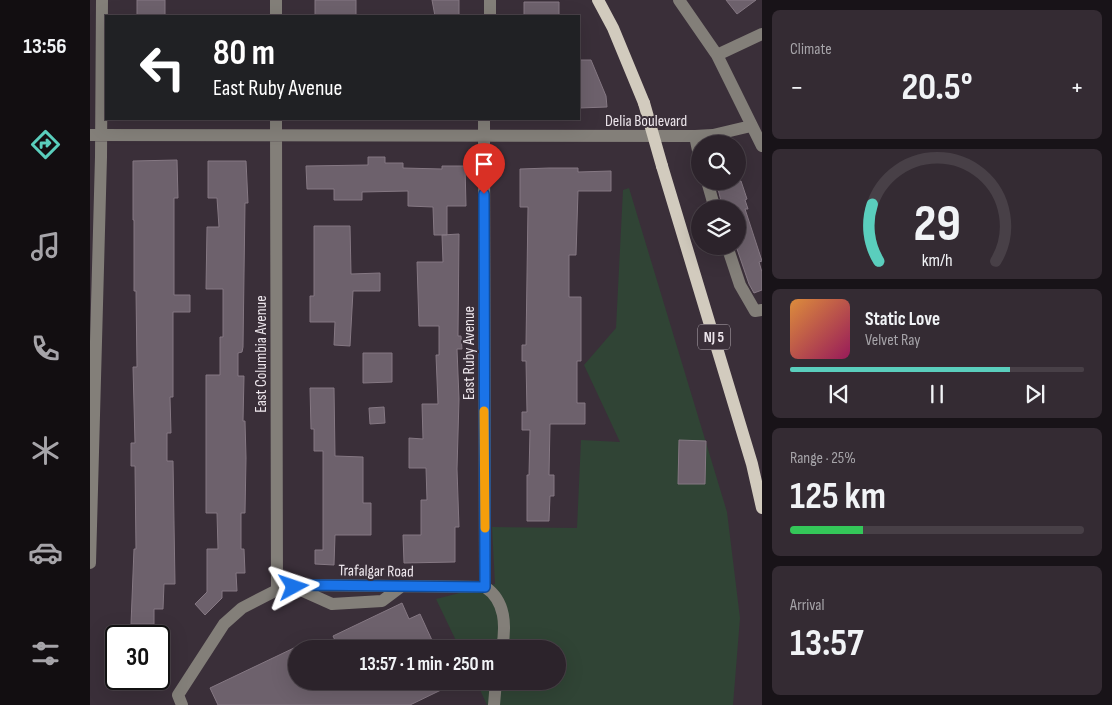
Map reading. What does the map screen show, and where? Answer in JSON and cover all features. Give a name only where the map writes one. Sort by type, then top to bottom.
[{"type":"main road","name":"NJ 5","points":[[598,0],[613,28],[644,103],[752,464],[762,508]]},
{"type":"street","points":[[90,564],[96,135],[102,0]]},
{"type":"street","points":[[276,0],[276,15]]},
{"type":"street","points":[[490,0],[490,15]]},
{"type":"street","points":[[679,0],[716,55],[762,146]]},
{"type":"street","points":[[716,55],[762,34]]},
{"type":"street","name":"East Columbia Avenue","points":[[276,120],[276,590]]},
{"type":"street","name":"East Ruby Avenue","points":[[484,120],[485,587]]},
{"type":"street","name":"Delia Boulevard","points":[[717,135],[751,126]]},
{"type":"street","name":"Delia Boulevard","points":[[96,135],[691,136]]},
{"type":"street","points":[[730,255],[740,285],[755,311],[762,310]]},
{"type":"street","name":"Trafalgar Road","points":[[182,705],[178,695],[224,624],[242,608],[276,590],[306,585],[485,587]]},
{"type":"street","points":[[294,587],[332,604],[382,601],[402,586]]},
{"type":"street","points":[[485,587],[499,602],[503,611],[503,640]]},
{"type":"street","points":[[494,705],[495,690]]},
{"type":"green space","points":[[629,188],[727,512],[740,618],[733,705],[487,705],[480,690],[566,690],[566,640],[456,640],[436,599],[495,584],[492,527],[577,528],[581,440],[620,442],[584,365],[616,328],[623,190]]},
{"type":"building","points":[[137,0],[165,0],[165,15],[137,15]]},
{"type":"building","points":[[315,0],[356,0],[356,15],[315,15]]},
{"type":"building","points":[[432,0],[459,0],[459,15],[435,15]]},
{"type":"building","points":[[726,0],[756,0],[737,14]]},
{"type":"building","points":[[524,2],[559,2],[559,15],[524,15]]},
{"type":"building","points":[[580,60],[591,60],[606,96],[607,107],[580,108]]},
{"type":"building","points":[[368,157],[385,157],[385,163],[403,163],[403,168],[442,169],[442,166],[465,166],[466,206],[447,206],[447,235],[434,235],[433,207],[408,206],[408,191],[362,192],[362,200],[334,200],[334,189],[307,189],[306,166],[368,165]]},
{"type":"building","points":[[177,160],[178,198],[174,198],[174,295],[190,295],[190,312],[173,312],[173,397],[170,397],[171,433],[167,433],[167,461],[173,461],[175,584],[164,584],[163,609],[154,609],[154,624],[131,624],[134,549],[136,549],[135,466],[131,466],[131,443],[135,443],[133,367],[137,367],[136,291],[134,291],[133,161]]},
{"type":"building","points":[[208,161],[246,161],[248,203],[245,203],[243,347],[242,352],[238,353],[238,376],[244,376],[243,421],[245,421],[246,458],[245,513],[241,513],[241,549],[244,549],[245,573],[236,573],[237,591],[222,591],[222,598],[205,615],[195,604],[207,592],[207,549],[218,549],[217,513],[206,513],[206,375],[220,375],[220,337],[223,337],[223,289],[206,289],[207,227],[219,227],[217,198],[208,198]]},
{"type":"building","points":[[578,168],[578,172],[611,171],[611,191],[578,191],[576,255],[569,255],[569,297],[581,297],[581,361],[577,361],[577,403],[585,403],[585,424],[550,424],[549,475],[554,475],[554,496],[550,496],[549,521],[527,521],[527,475],[529,475],[530,430],[522,430],[522,412],[527,412],[526,361],[522,361],[522,345],[526,345],[528,207],[520,207],[520,169]]},
{"type":"building","points":[[718,190],[744,190],[747,199],[745,200],[721,200]]},
{"type":"building","points":[[746,212],[762,261],[759,262],[762,272],[762,290],[754,293],[739,255],[746,255]]},
{"type":"building","points":[[314,226],[350,226],[351,274],[380,273],[380,291],[353,291],[350,346],[334,345],[335,322],[310,322],[310,296],[314,296]]},
{"type":"building","points":[[459,234],[458,336],[461,336],[462,349],[457,349],[459,527],[455,527],[455,562],[404,563],[403,535],[421,535],[421,500],[427,500],[426,468],[409,468],[409,438],[423,439],[422,404],[438,404],[436,355],[439,355],[439,326],[419,326],[417,262],[443,262],[442,235]]},
{"type":"building","points":[[363,353],[392,353],[392,382],[363,383]]},
{"type":"building","points":[[310,388],[334,388],[335,456],[363,457],[363,503],[371,503],[371,535],[335,535],[334,565],[315,564],[315,550],[323,550],[323,451],[314,451],[314,429],[311,429]]},
{"type":"building","points":[[384,407],[385,423],[370,424],[369,408]]},
{"type":"building","points":[[679,440],[706,441],[705,484],[678,484]]},
{"type":"building","points":[[402,603],[409,619],[420,614],[432,640],[335,640],[333,636]]},
{"type":"building","points":[[288,651],[288,690],[441,690],[410,705],[218,705],[210,688]]},
{"type":"slow traffic","points":[[484,411],[485,528]]},
{"type":"route","points":[[294,587],[306,585],[485,587],[484,194]]}]
